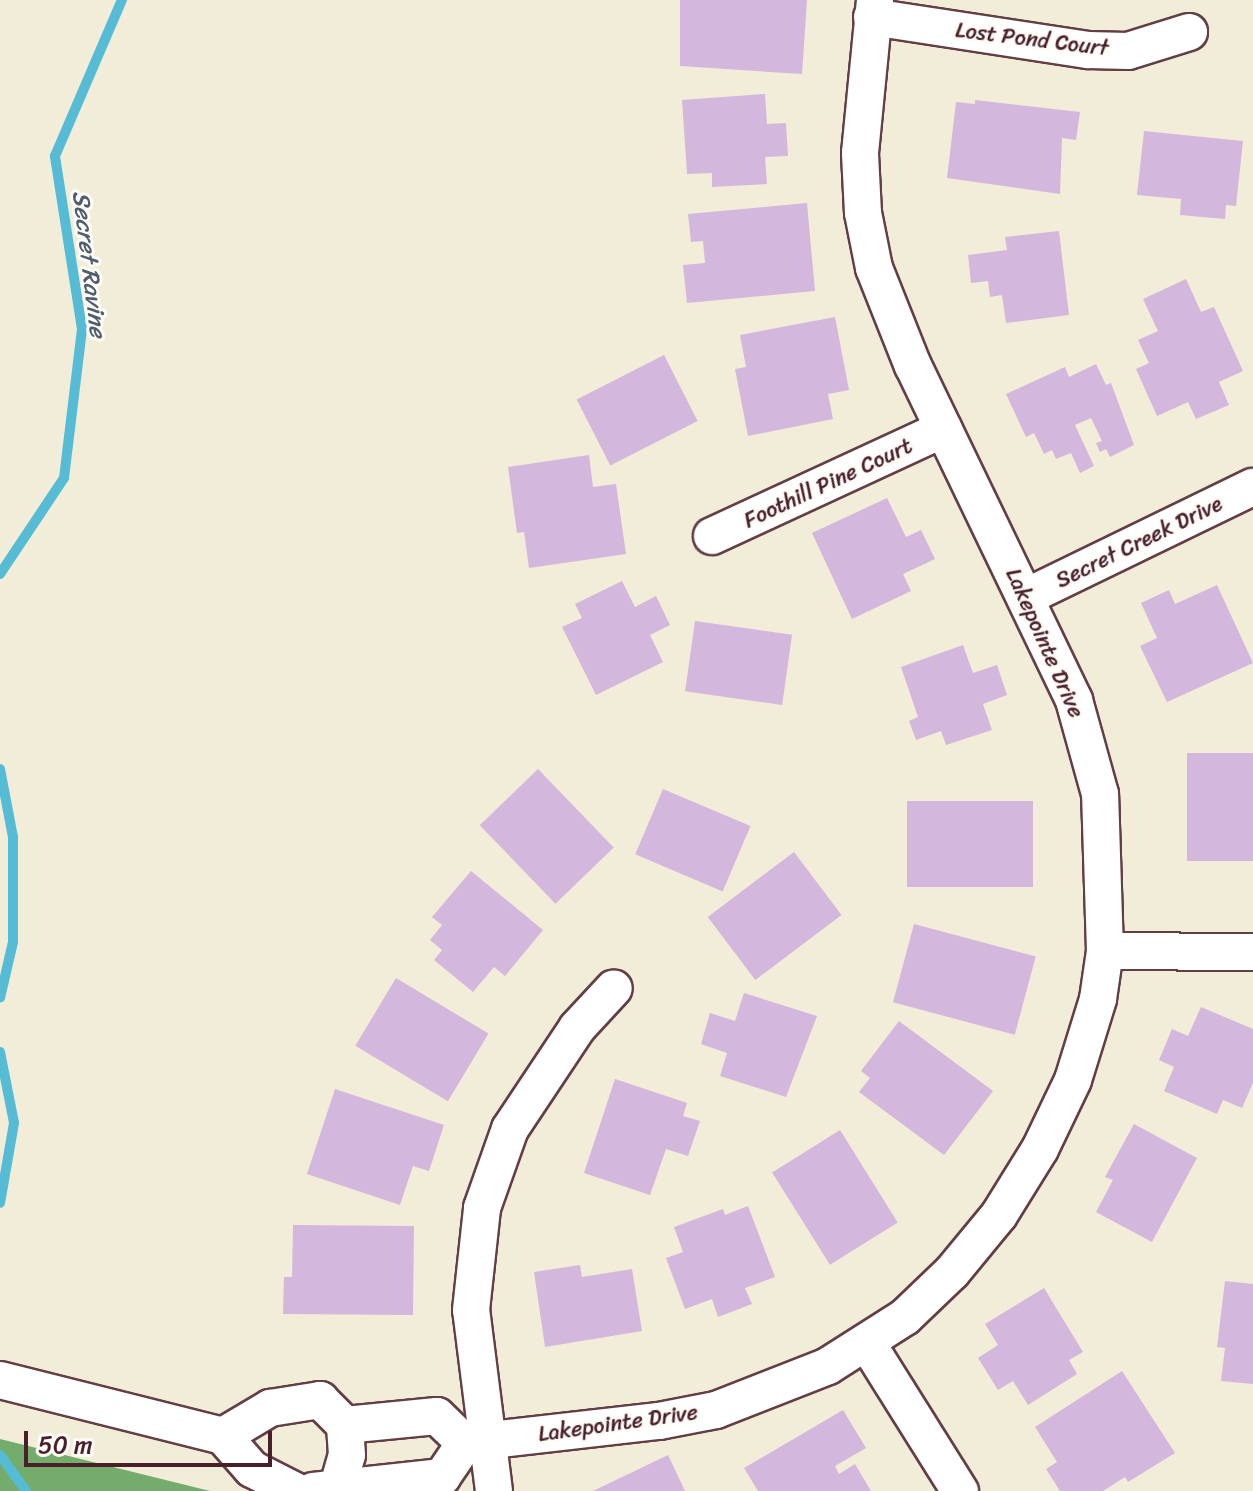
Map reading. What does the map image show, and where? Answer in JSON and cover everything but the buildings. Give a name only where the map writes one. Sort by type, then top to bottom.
[{"type":"street","name":"Lost Pond Court","points":[[873,8],[1088,50],[1128,51],[1189,32]]},
{"type":"street","name":"Lakepointe Drive","points":[[476,1442],[716,1410],[828,1366],[867,1343],[952,1272],[999,1215],[1040,1149],[1073,1080],[1098,999],[1105,951],[1100,794],[1074,700],[892,320],[863,213],[860,153],[873,8]]},
{"type":"street","name":"Foothill Pine Court","points":[[712,536],[944,429]]},
{"type":"street","name":"Secret Creek Drive","points":[[1026,597],[1253,487]]},
{"type":"street","points":[[1105,951],[1253,952]]},
{"type":"street","points":[[494,1491],[476,1442],[471,1310],[473,1262],[489,1181],[510,1129],[541,1079],[614,988]]},
{"type":"street","points":[[867,1343],[960,1491]]},
{"type":"street","points":[[0,1380],[223,1436],[252,1469],[295,1491]]},
{"type":"street","points":[[223,1436],[270,1408],[320,1400],[345,1425],[347,1455],[326,1488]]},
{"type":"street","points":[[345,1425],[437,1416],[476,1442]]},
{"type":"street","points":[[326,1488],[442,1477],[476,1442]]},
{"type":"green space","points":[[0,1439],[210,1491],[0,1491]]},
{"type":"waterway","name":"Secret Ravine","points":[[0,574],[64,478],[82,329],[55,156],[122,0]]},
{"type":"waterway","name":"Secret Ravine","points":[[0,769],[13,837],[13,942],[0,998]]},
{"type":"waterway","name":"Secret Ravine","points":[[0,1052],[14,1123],[0,1203]]},
{"type":"waterway","name":"Secret Ravine","points":[[0,1455],[26,1491]]}]
